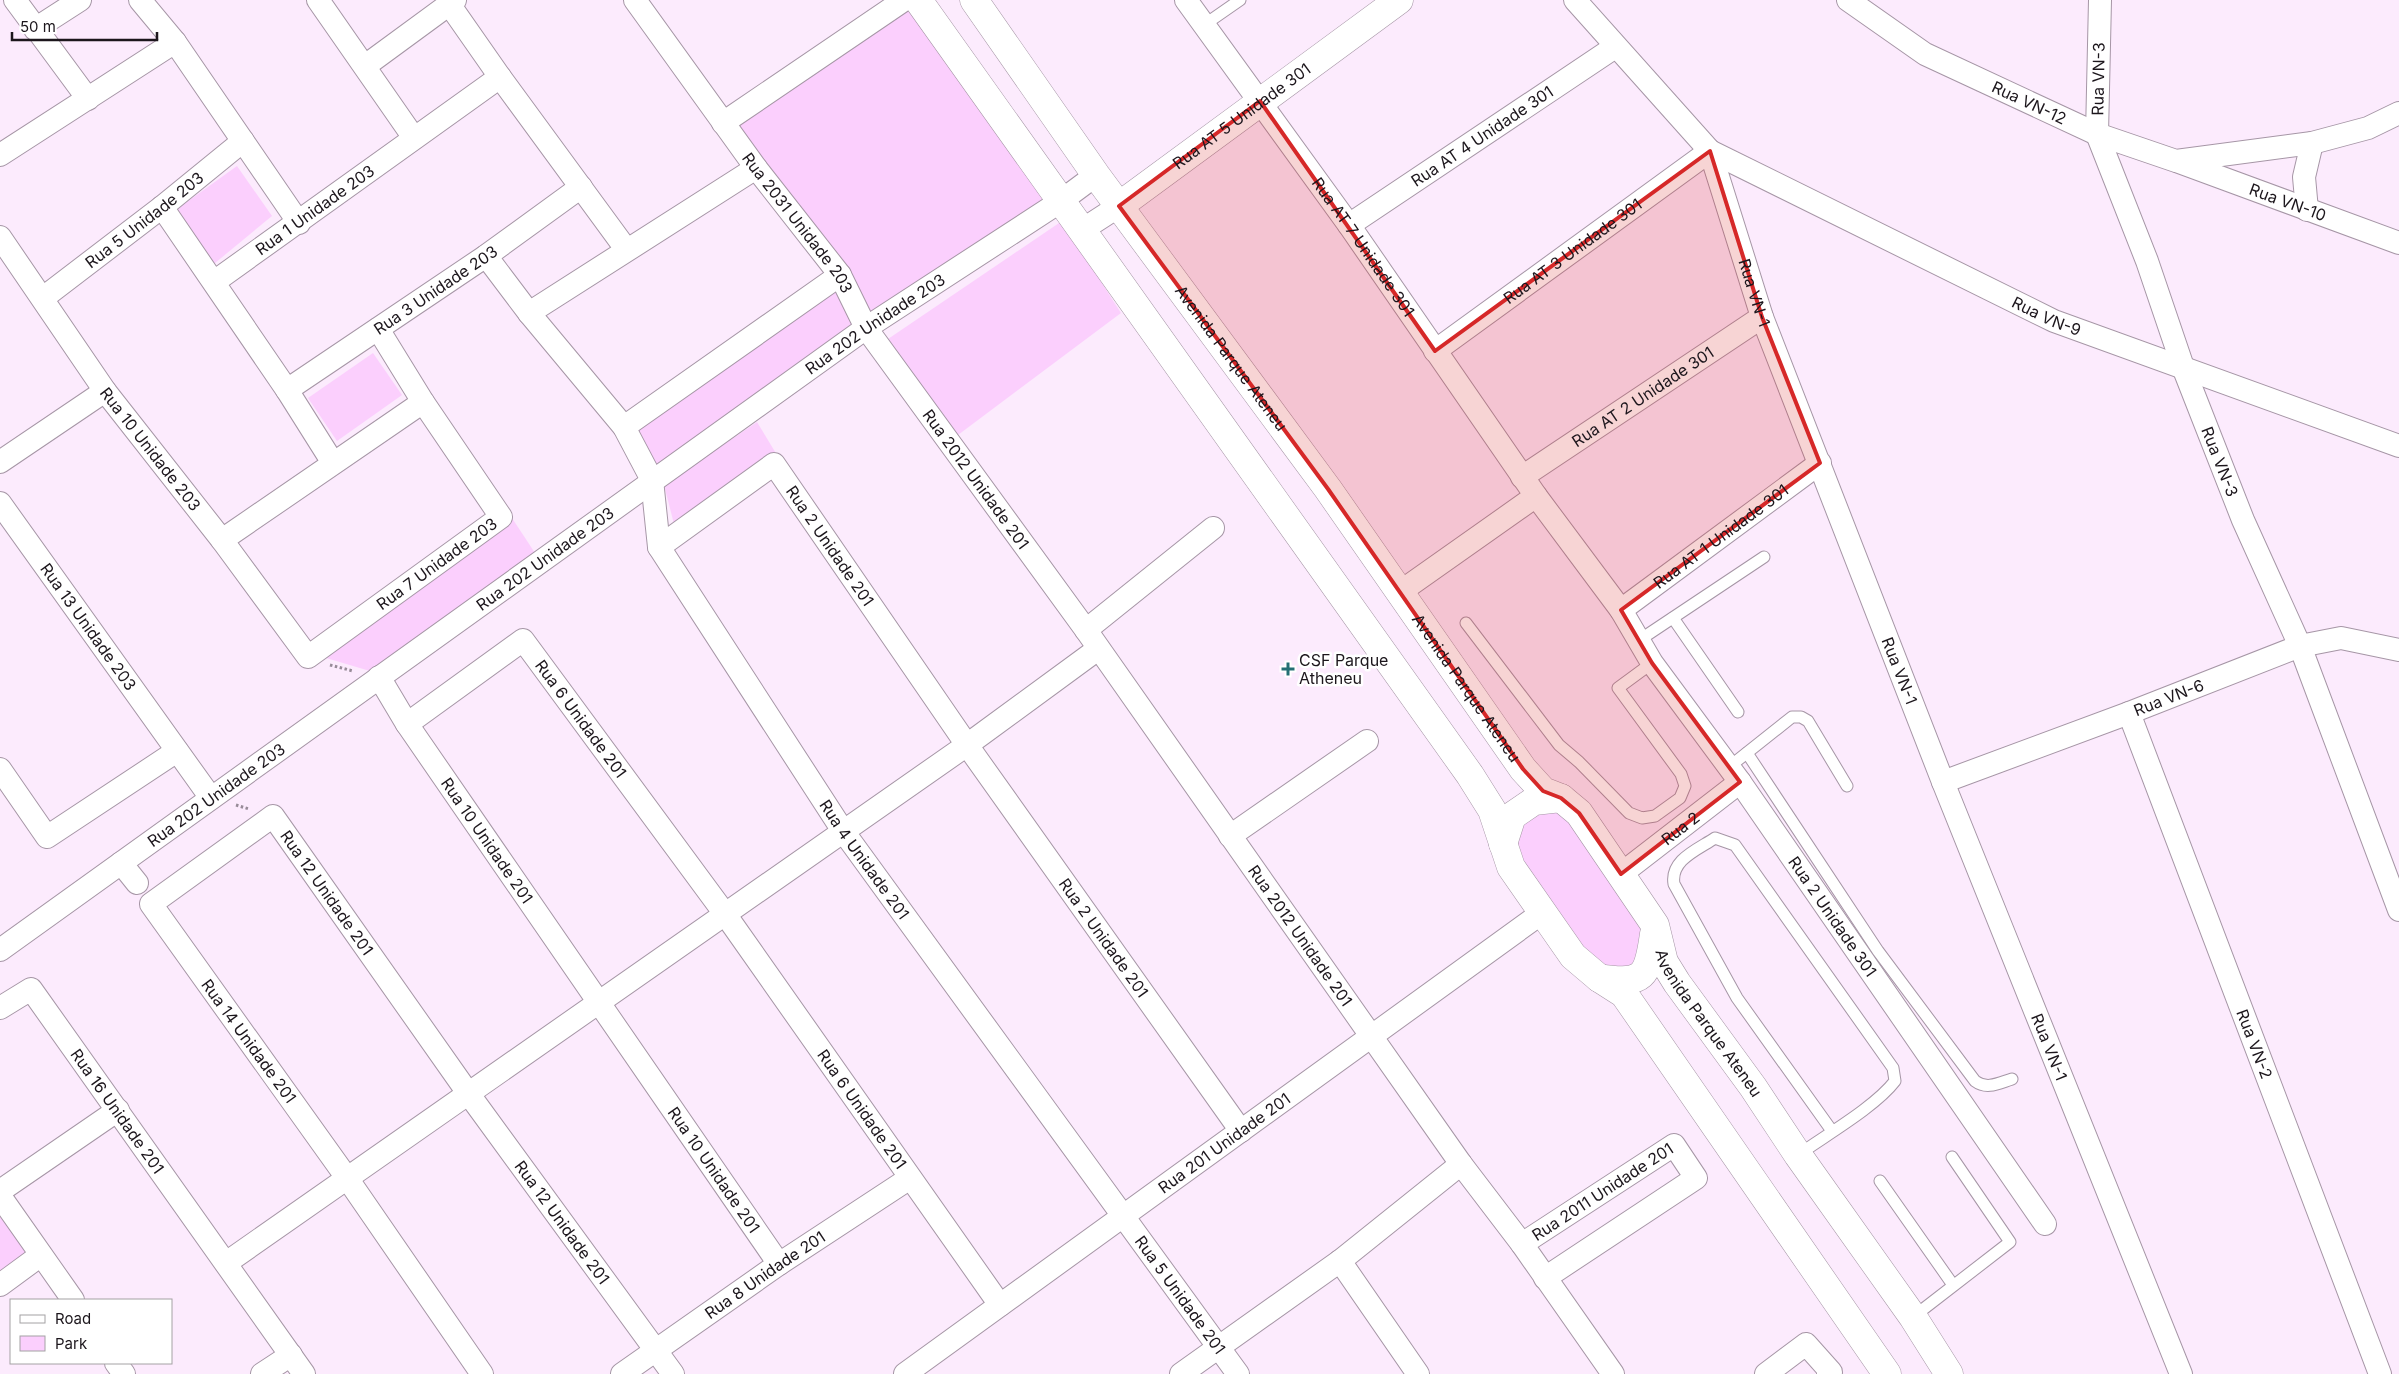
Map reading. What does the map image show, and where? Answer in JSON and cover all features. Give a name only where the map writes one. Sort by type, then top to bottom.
[{"type":"street","points":[[15,0],[88,99]]},
{"type":"street","points":[[35,28],[80,0]]},
{"type":"street","points":[[140,0],[175,42],[298,223]]},
{"type":"street","points":[[318,0],[414,138]]},
{"type":"street","name":"Rua 2031 Unidade 203","points":[[635,0],[756,168],[840,275],[866,328]]},
{"type":"street","points":[[723,123],[904,0]]},
{"type":"street","points":[[918,0],[1470,775],[1492,810],[1511,867],[1573,956],[1599,978],[1624,994],[1887,1374]]},
{"type":"street","name":"Avenida Parque Ateneu","points":[[974,0],[1118,206],[1328,489],[1523,769],[1542,791],[1561,798],[1579,813],[1655,925],[1664,962],[1677,983],[1753,1087],[1798,1155],[1913,1317],[1950,1374]]},
{"type":"street","name":"Rua AT 7 Unidade 301","points":[[1186,0],[1349,225],[1522,477],[1621,610]]},
{"type":"street","name":"Rua AT 5 Unidade 301","points":[[1082,230],[1118,206],[1399,0]]},
{"type":"street","name":"Rua VN-1","points":[[1575,0],[1615,47],[1710,151],[1762,317],[1943,782],[2181,1374]]},
{"type":"street","name":"Rua VN-12","points":[[1848,0],[1925,54],[2097,134],[2176,161],[2312,143],[2368,128],[2399,113]]},
{"type":"street","name":"Rua VN-3","points":[[2100,0],[2097,134],[2147,261],[2184,367],[2243,520],[2300,646],[2399,910]]},
{"type":"street","points":[[365,66],[452,2],[500,77],[626,249]]},
{"type":"street","points":[[0,155],[175,42]]},
{"type":"street","name":"Rua AT 4 Unidade 301","points":[[1349,225],[1615,47]]},
{"type":"street","name":"Rua 1 Unidade 203","points":[[214,282],[500,77]]},
{"type":"street","name":"Rua 5 Unidade 203","points":[[43,298],[162,207],[243,141]]},
{"type":"street","points":[[2307,210],[2304,177],[2312,143]]},
{"type":"street","name":"Rua AT 3 Unidade 301","points":[[1436,351],[1710,151]]},
{"type":"street","name":"Rua VN-9","points":[[1710,151],[2054,321],[2399,446]]},
{"type":"street","name":"Rua VN-10","points":[[2176,161],[2399,243]]},
{"type":"street","points":[[529,314],[626,249],[756,168]]},
{"type":"street","name":"Rua 202 Unidade 203","points":[[0,950],[866,328],[1061,201],[1096,175]]},
{"type":"street","name":"Rua 3 Unidade 203","points":[[287,390],[486,256],[581,187]]},
{"type":"street","points":[[162,207],[287,390],[332,463]]},
{"type":"street","name":"Rua 10 Unidade 203","points":[[0,237],[105,391],[222,540],[308,657]]},
{"type":"street","points":[[486,256],[529,314],[624,426],[652,480]]},
{"type":"street","points":[[624,426],[840,275]]},
{"type":"street","name":"Rua AT 2 Unidade 301","points":[[1522,477],[1762,317]]},
{"type":"street","name":"Rua 2012 Unidade 201","points":[[866,328],[1086,630],[1371,1035]]},
{"type":"street","name":"Rua 7 Unidade 203","points":[[308,657],[501,517],[423,402],[378,329]]},
{"type":"street","points":[[0,462],[105,391]]},
{"type":"street","points":[[222,540],[423,402]]},
{"type":"street","name":"Rua AT 1 Unidade 301","points":[[1621,610],[1820,463]]},
{"type":"street","name":"Rua 2 Unidade 201","points":[[659,547],[774,464],[967,745],[1241,1130]]},
{"type":"street","name":"Rua 4 Unidade 201","points":[[652,480],[659,547],[843,831],[1124,1215]]},
{"type":"street","points":[[1400,592],[1536,496]]},
{"type":"street","name":"Rua 13 Unidade 203","points":[[0,503],[211,798]]},
{"type":"street","points":[[1086,630],[1213,528]]},
{"type":"street","name":"Rua 2 Unidade 301","points":[[1621,610],[1652,663],[1734,774],[2045,1224]]},
{"type":"street","name":"Rua VN-6","points":[[1943,782],[2129,713],[2300,646],[2341,638],[2399,650]]},
{"type":"street","name":"Rua 6 Unidade 201","points":[[407,724],[523,640],[725,914],[1000,1305]]},
{"type":"street","points":[[226,1263],[967,745],[1098,649]]},
{"type":"street","name":"Rua 10 Unidade 201","points":[[378,677],[407,724],[779,1264]]},
{"type":"street","name":"Rua VN-2","points":[[2129,713],[2380,1374]]},
{"type":"street","points":[[1230,836],[1367,741]]},
{"type":"street","points":[[0,769],[47,837],[177,751]]},
{"type":"street","name":"Rua 2","points":[[1621,874],[1734,774]]},
{"type":"street","points":[[1503,844],[1512,816],[1534,801],[1561,798]]},
{"type":"street","name":"Rua 12 Unidade 201","points":[[151,904],[273,816],[468,1093],[655,1351]]},
{"type":"street","points":[[121,863],[137,883]]},
{"type":"street","name":"Rua 14 Unidade 201","points":[[151,904],[347,1178],[482,1374]]},
{"type":"street","name":"Rua 201 Unidade 201","points":[[905,1374],[1542,912]]},
{"type":"street","points":[[1599,978],[1623,982],[1638,978],[1650,963],[1655,925]]},
{"type":"street","name":"Rua 16 Unidade 201","points":[[0,1008],[31,988],[304,1374]]},
{"type":"street","name":"Rua 2011 Unidade 201","points":[[1371,1035],[1461,1164],[1522,1244],[1613,1374]]},
{"type":"street","points":[[0,1191],[118,1110]]},
{"type":"street","name":"Rua 2011 Unidade 201","points":[[1522,1244],[1674,1145],[1696,1178],[1545,1278]]},
{"type":"street","points":[[1181,1374],[1340,1261],[1461,1164]]},
{"type":"street","name":"Rua 8 Unidade 201","points":[[622,1374],[779,1264],[910,1178]]},
{"type":"street","points":[[0,1196],[72,1299]]},
{"type":"street","name":"Rua 5 Unidade 201","points":[[1124,1215],[1238,1374]]},
{"type":"street","points":[[0,1285],[41,1255]]},
{"type":"street","points":[[1340,1261],[1418,1374]]},
{"type":"street","points":[[1766,1374],[1806,1344],[1831,1372],[1828,1374]]},
{"type":"street","points":[[655,1351],[673,1374]]},
{"type":"street","points":[[262,1374],[291,1355]]},
{"type":"lane","points":[[1204,25],[1240,0]]},
{"type":"lane","points":[[1638,641],[1764,557]]},
{"type":"lane","points":[[1673,618],[1738,712]]},
{"type":"lane","points":[[1466,623],[1559,745],[1579,762],[1629,813],[1642,818],[1655,816],[1680,798],[1685,786],[1681,774],[1618,688],[1652,663]]},
{"type":"lane","points":[[1734,774],[1746,753],[1792,717],[1801,717],[1808,721],[1847,786]]},
{"type":"lane","points":[[1746,753],[1878,950],[1975,1081],[1982,1086],[1992,1086],[2012,1079]]},
{"type":"lane","points":[[1798,1155],[1832,1131],[1887,1092],[1895,1081],[1893,1068],[1735,845],[1715,838],[1676,864],[1672,874],[1674,884],[1737,998],[1832,1131]]},
{"type":"lane","points":[[1913,1317],[2010,1242],[1952,1157]]},
{"type":"lane","points":[[1880,1181],[1954,1286]]},
{"type":"path","points":[[308,657],[339,669],[378,677]]},
{"type":"path","points":[[211,798],[273,816]]},
{"type":"highlighted area","points":[[1260,101],[1435,351],[1710,151],[1762,317],[1820,463],[1621,610],[1652,663],[1740,782],[1621,874],[1579,813],[1561,798],[1543,791],[1523,769],[1328,489],[1119,206]]},
{"type":"green space","points":[[913,6],[1047,199],[872,319],[736,126]]},
{"type":"green space","points":[[237,166],[272,216],[209,268],[173,212]]},
{"type":"green space","points":[[1062,221],[1121,313],[958,435],[888,339]]},
{"type":"green space","points":[[833,287],[854,323],[657,471],[635,430]]},
{"type":"green space","points":[[373,353],[402,395],[337,441],[308,398]]},
{"type":"green space","points":[[757,422],[777,455],[675,528],[664,485]]},
{"type":"green space","points":[[510,515],[535,553],[380,674],[316,655]]},
{"type":"green space","points":[[1548,810],[1566,813],[1649,927],[1639,966],[1599,972],[1515,851],[1518,835],[1523,824],[1527,820]]},
{"type":"green space","points":[[0,1216],[29,1256],[0,1277]]},
{"type":"place","name":"CSF Parque Atheneu","points":[[1288,669]]}]
